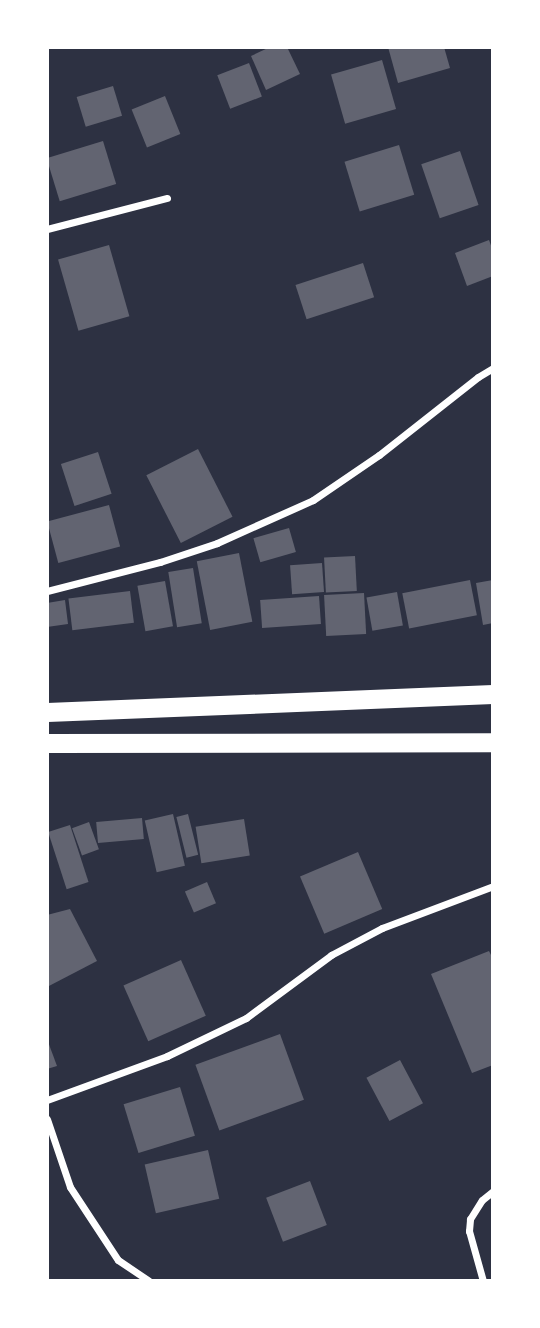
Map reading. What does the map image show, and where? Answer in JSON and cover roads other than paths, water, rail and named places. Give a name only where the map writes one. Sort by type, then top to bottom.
[{"type":"highway","points":[[47,712],[493,695]]},
{"type":"highway","points":[[47,743],[493,742]]},
{"type":"street","points":[[47,229],[167,198]]},
{"type":"street","points":[[47,591],[160,562],[217,543],[313,500],[379,456],[493,368]]},
{"type":"street","points":[[47,1100],[190,1045],[246,1018],[331,955],[382,928],[493,886]]},
{"type":"street","points":[[47,1119],[70,1187],[118,1260],[149,1281]]},
{"type":"street","points":[[483,1281],[469,1231],[470,1219],[482,1200],[493,1191]]}]
